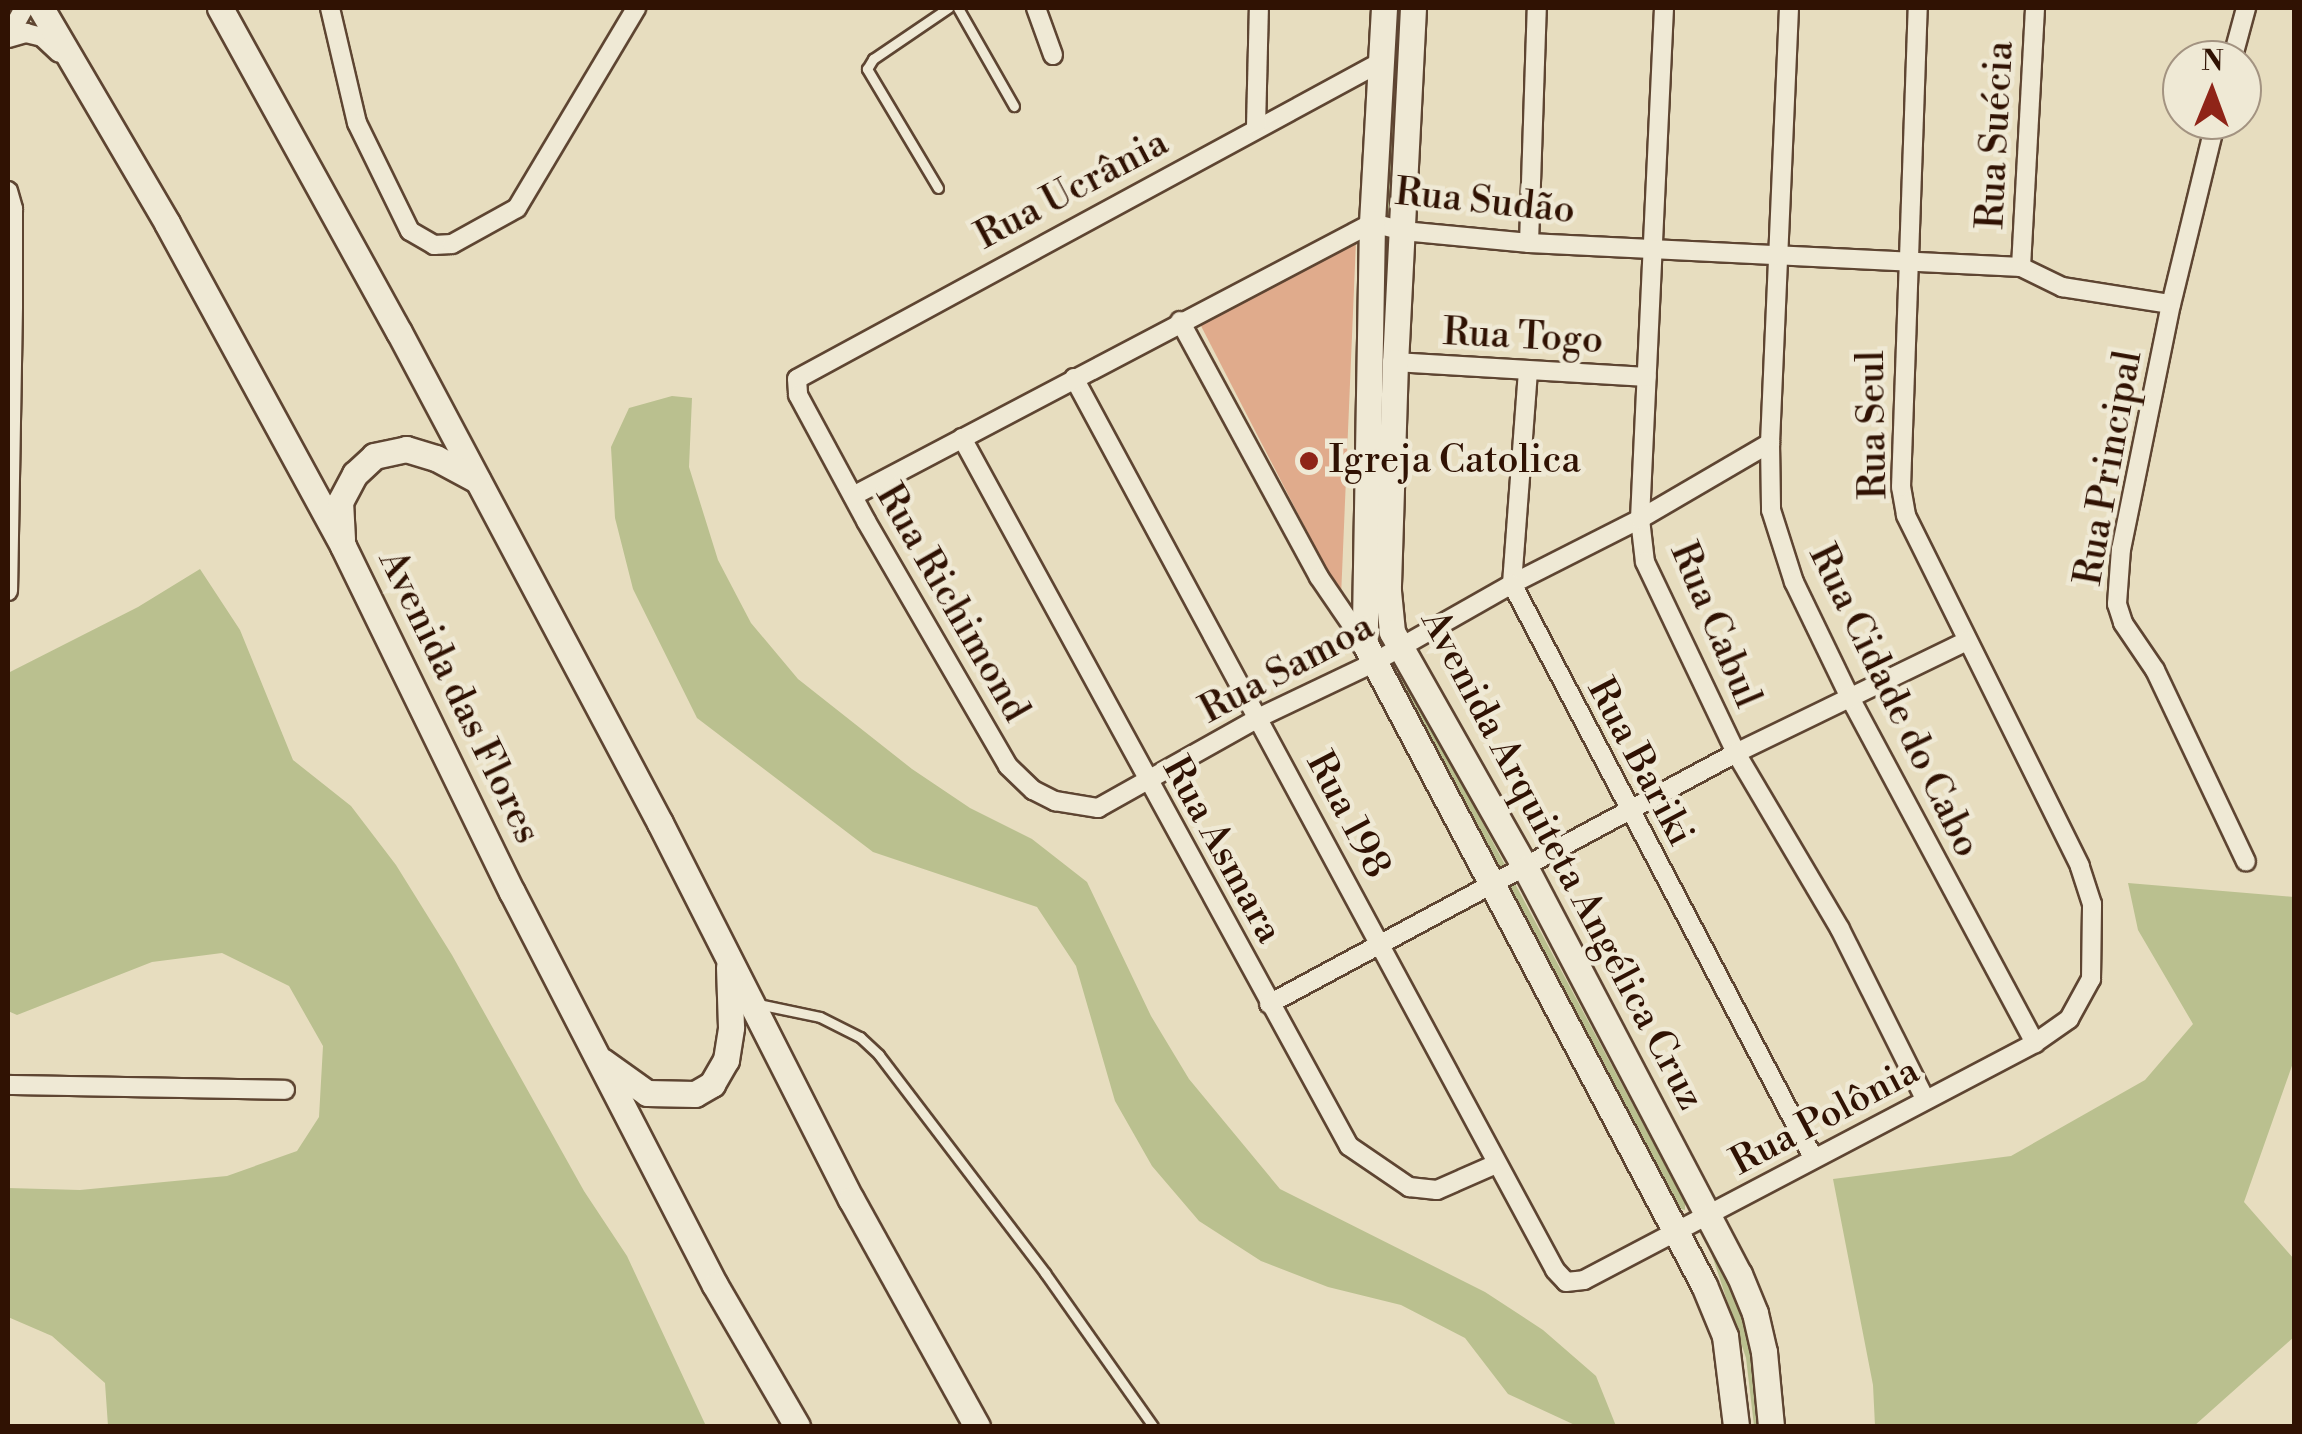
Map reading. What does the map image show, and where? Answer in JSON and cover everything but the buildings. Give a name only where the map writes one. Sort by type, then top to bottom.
[{"type":"main road","name":"Avenida das Flores","points":[[41,8],[168,222],[343,546],[715,1285],[797,1426]]},
{"type":"main road","points":[[220,8],[311,167],[976,1426]]},
{"type":"main road","name":"Avenida Arquiteta Angélica Cruz","points":[[1384,8],[1372,223],[1369,654],[1676,1234],[1726,1336],[1736,1426]]},
{"type":"main road","name":"Avenida Arquiteta Angélica Cruz","points":[[1412,8],[1394,362],[1388,591],[1398,648],[1526,870],[1711,1217],[1756,1313],[1771,1426]]},
{"type":"main road","points":[[343,546],[340,502],[355,474],[374,456],[406,449],[436,458],[477,480]]},
{"type":"main road","points":[[598,1058],[647,1094],[696,1094],[712,1084],[726,1060],[731,1027],[729,958]]},
{"type":"street","points":[[8,37],[24,8]]},
{"type":"street","points":[[333,14],[356,123],[410,231],[434,246],[469,236],[517,208],[636,8]]},
{"type":"street","points":[[1036,8],[1054,55]]},
{"type":"street","points":[[1256,127],[1260,8]]},
{"type":"street","points":[[1529,243],[1538,8]]},
{"type":"street","name":"Rua Cabul","points":[[1664,8],[1640,519],[1650,575],[1736,753],[1840,928],[1925,1099]]},
{"type":"street","name":"Rua Cidade do Cabo","points":[[1788,8],[1770,442],[1772,510],[1781,548],[1850,696],[2036,1043]]},
{"type":"street","name":"Rua Seul","points":[[1918,8],[1906,261],[1903,501],[1923,556],[2080,866],[2092,904],[2092,979]]},
{"type":"street","name":"Rua Suécia","points":[[2021,267],[2035,8]]},
{"type":"street","points":[[2237,40],[2246,8]]},
{"type":"street","points":[[8,37],[26,33],[42,37],[85,84]]},
{"type":"street","name":"Rua Ucrânia","points":[[797,379],[1381,62]]},
{"type":"street","name":"Rua Principal","points":[[2211,140],[2121,549],[2117,604],[2123,622],[2156,670],[2246,862]]},
{"type":"street","points":[[8,191],[12,209],[14,307],[8,591]]},
{"type":"street","name":"Rua Sudão","points":[[853,496],[1372,223],[1402,230],[1529,243],[2021,267],[2062,287],[2172,304]]},
{"type":"street","points":[[1180,321],[1318,578],[1369,654]]},
{"type":"street","name":"Rua Togo","points":[[1394,362],[1647,376]]},
{"type":"street","points":[[1512,584],[1528,371]]},
{"type":"street","name":"Rua 198","points":[[1074,378],[1260,718],[1496,1164],[1566,1282]]},
{"type":"street","name":"Rua Richimond","points":[[797,379],[798,395],[853,496],[1008,766],[1033,790],[1055,800],[1098,808]]},
{"type":"street","name":"Rua Asmara","points":[[962,438],[1348,1146],[1378,1170],[1410,1187],[1437,1190],[1496,1164]]},
{"type":"street","name":"Rua Samoa","points":[[1098,808],[1369,654],[1398,648],[1640,519],[1770,442]]},
{"type":"street","name":"Rua Bariki","points":[[1512,584],[1814,1158]]},
{"type":"street","points":[[1269,1004],[1526,870],[1736,753],[1966,642]]},
{"type":"street","name":"Rua Polônia","points":[[1566,1282],[1584,1280],[1711,1217],[1814,1158],[2036,1043],[2069,1019],[2092,979]]},
{"type":"street","points":[[8,1086],[285,1090]]},
{"type":"lane","points":[[938,188],[868,68],[872,60],[948,8]]},
{"type":"lane","points":[[958,8],[1014,106]]},
{"type":"lane","points":[[750,1002],[820,1017],[860,1037],[879,1055],[1056,1288],[1154,1426]]},
{"type":"green space","points":[[1388,8],[1400,8],[1377,618]]},
{"type":"green space","points":[[672,396],[692,398],[689,467],[718,560],[751,623],[798,679],[912,769],[970,808],[1032,839],[1087,882],[1151,1016],[1189,1079],[1280,1189],[1485,1292],[1543,1330],[1596,1376],[1616,1426],[1577,1426],[1508,1394],[1465,1338],[1401,1305],[1328,1287],[1261,1261],[1199,1221],[1152,1166],[1115,1101],[1076,966],[1037,907],[873,852],[697,718],[633,589],[615,518],[611,447],[629,408]]},
{"type":"green space","points":[[200,569],[240,630],[293,760],[351,806],[396,865],[452,955],[584,1191],[627,1256],[706,1426],[108,1426],[105,1383],[52,1336],[8,1317],[8,1188],[80,1190],[227,1176],[297,1151],[319,1117],[323,1046],[289,986],[222,953],[152,962],[17,1015],[8,1011],[8,673],[138,607]]},
{"type":"green space","points":[[1399,677],[1405,677],[1685,1203],[1685,1210],[1677,1208],[1399,686]]},
{"type":"green space","points":[[2128,883],[2294,897],[2294,1060],[2244,1202],[2294,1259],[2294,1337],[2194,1426],[1875,1426],[1873,1385],[1833,1179],[2011,1156],[2145,1080],[2193,1024],[2138,930]]},
{"type":"green space","points":[[1706,1237],[1732,1278],[1752,1341],[1764,1426],[1754,1426],[1746,1358]]},
{"type":"place","name":"Igreja Catolica","points":[[1309,461]]}]
